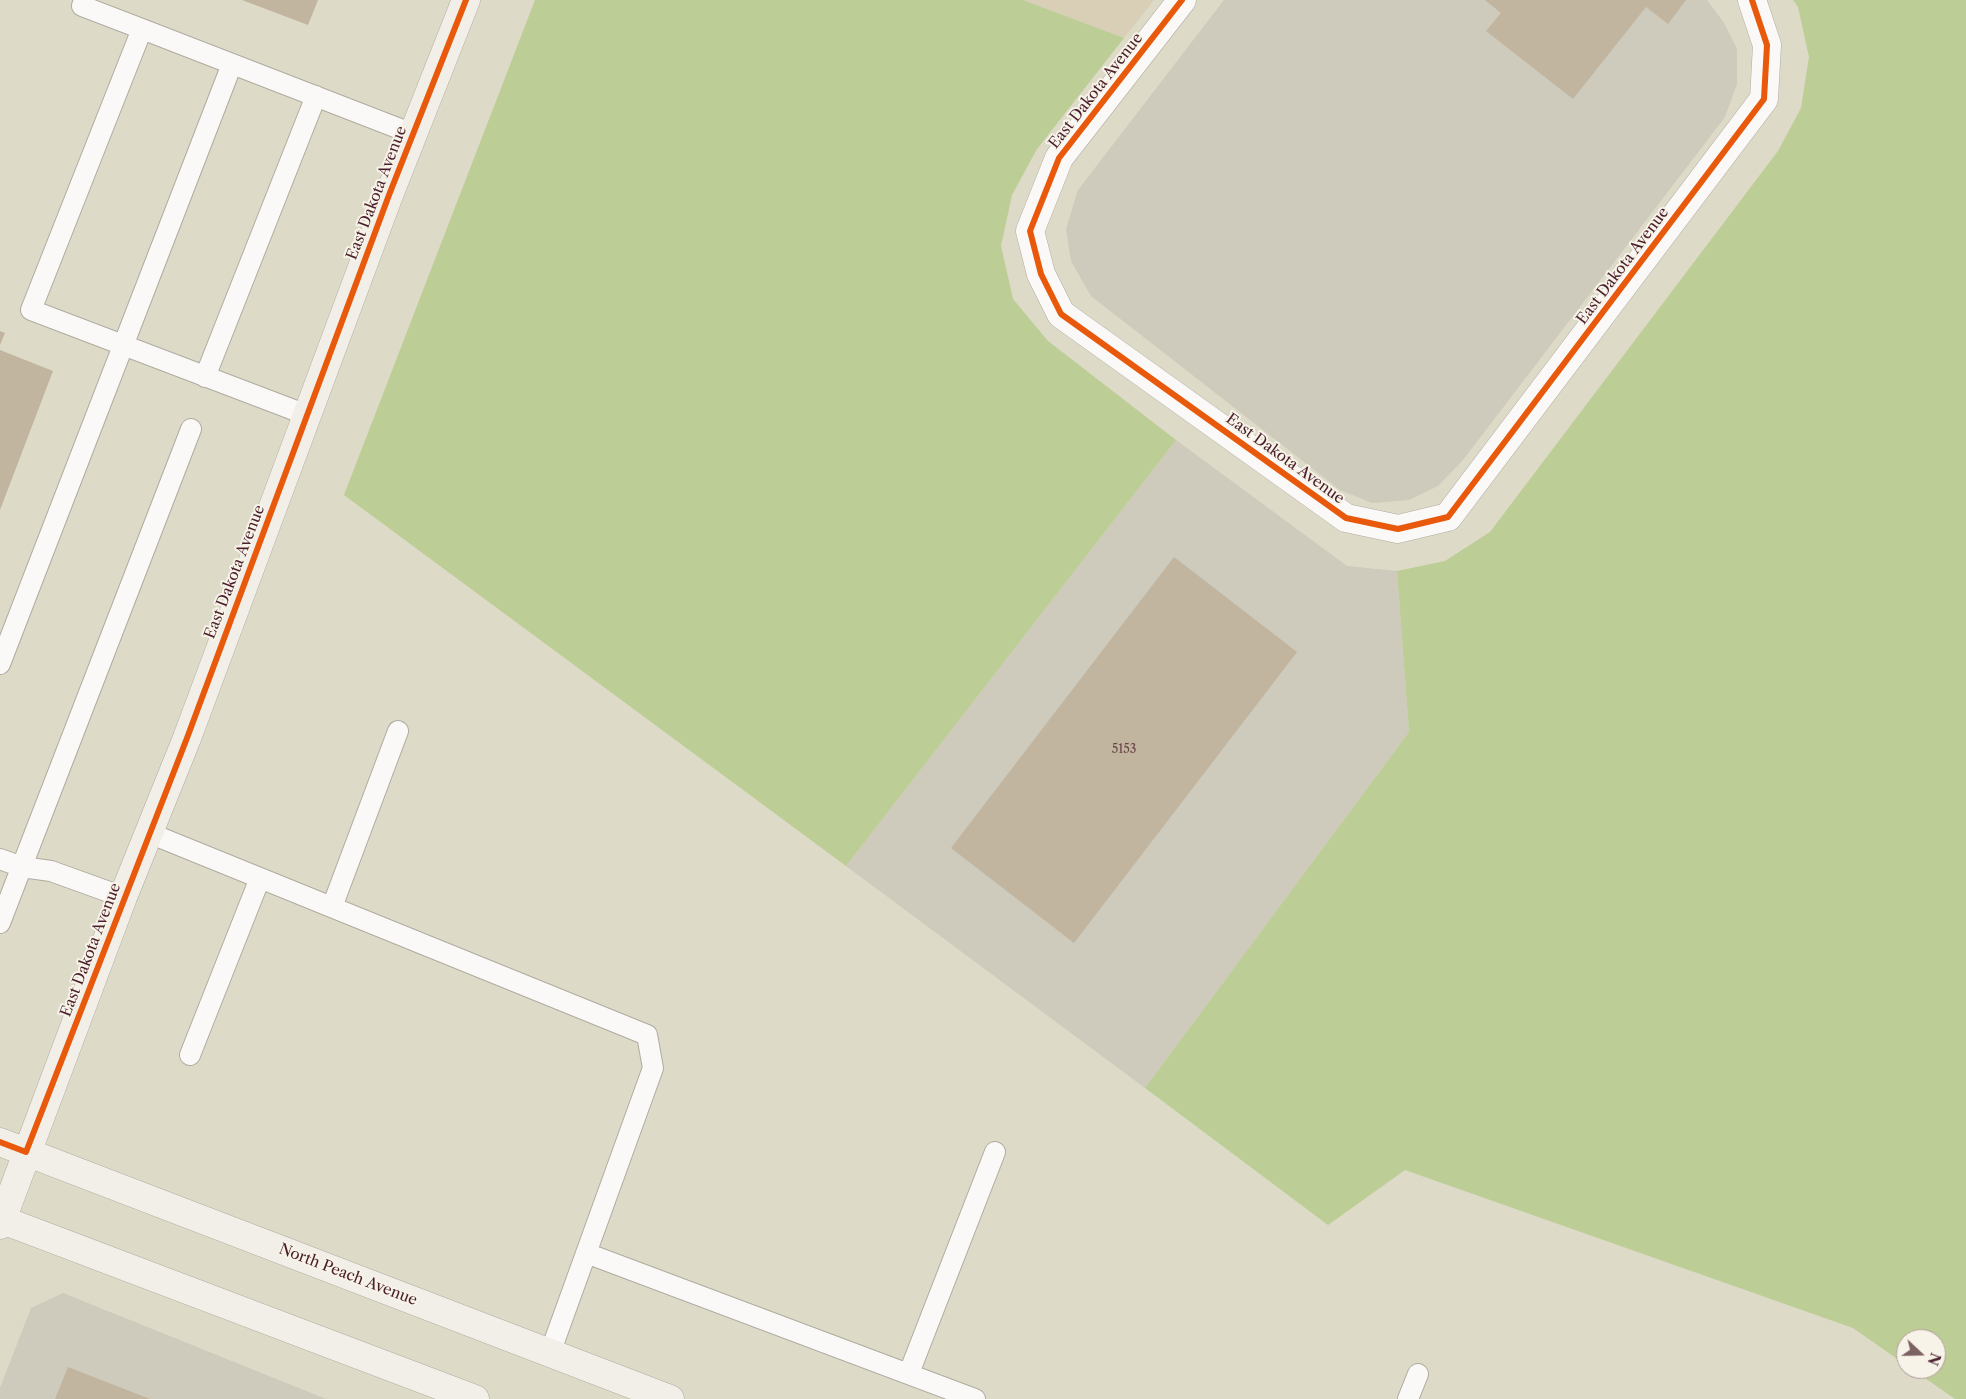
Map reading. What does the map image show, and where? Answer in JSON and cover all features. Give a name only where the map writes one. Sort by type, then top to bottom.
[{"type":"street","name":"East Dakota Avenue","points":[[1,1221],[103,956],[123,898],[186,738],[413,134],[466,0]]},
{"type":"street","name":"East Dakota Avenue","points":[[1182,0],[1059,158],[1030,231],[1041,274],[1061,314],[1117,355],[1346,518],[1398,529],[1448,518],[1764,99],[1767,45],[1752,0]]},
{"type":"street","name":"North Peach Avenue","points":[[0,1142],[670,1399]]},
{"type":"street","points":[[1,1221],[474,1399]]},
{"type":"lane","points":[[84,0],[82,6],[413,134]]},
{"type":"lane","points":[[142,29],[31,310],[307,415]]},
{"type":"lane","points":[[0,664],[232,64]]},
{"type":"lane","points":[[205,376],[316,96]]},
{"type":"lane","points":[[0,923],[191,429]]},
{"type":"lane","points":[[332,907],[398,731]]},
{"type":"lane","points":[[149,833],[647,1035],[653,1068],[550,1353]]},
{"type":"lane","points":[[0,859],[22,867],[51,871],[123,898]]},
{"type":"lane","points":[[190,1055],[260,878]]},
{"type":"lane","points":[[909,1373],[994,1152]]},
{"type":"lane","points":[[586,1253],[974,1399]]},
{"type":"lane","points":[[1408,1399],[1418,1374]]},
{"type":"shaded area","points":[[1023,0],[1154,0],[1124,38]]},
{"type":"shaded area","points":[[1224,0],[1707,0],[1724,23],[1737,49],[1737,84],[1725,117],[1463,460],[1438,486],[1409,500],[1372,503],[1340,490],[1091,296],[1071,261],[1066,229],[1078,190]]},
{"type":"shaded area","points":[[1176,440],[1347,566],[1397,571],[1409,732],[1145,1088],[846,866]]},
{"type":"shaded area","points":[[63,1293],[326,1399],[0,1399],[0,1388],[31,1308]]},
{"type":"green space","points":[[535,0],[1023,0],[1124,38],[1037,149],[1012,195],[1001,246],[1013,299],[1048,341],[1176,440],[846,866],[344,495]]},
{"type":"green space","points":[[1793,0],[1966,0],[1966,1399],[1955,1399],[1926,1379],[1946,1379],[1946,1329],[1896,1329],[1896,1358],[1853,1328],[1405,1170],[1328,1225],[1145,1088],[1409,732],[1397,571],[1445,561],[1490,532],[1778,151],[1801,108],[1809,57],[1798,7]]},
{"type":"building","points":[[242,0],[318,0],[308,25]]},
{"type":"building","points":[[1485,0],[1686,0],[1668,24],[1646,7],[1573,99],[1486,31],[1501,13]]},
{"type":"building","points":[[0,331],[5,333],[0,345]]},
{"type":"building","points":[[0,350],[53,371],[0,510]]},
{"type":"building","points":[[1174,557],[1297,652],[1074,943],[951,848]]},
{"type":"building","points":[[68,1367],[150,1399],[55,1399]]},
{"type":"cycle path","points":[[0,1142],[26,1152],[187,738],[389,195],[466,0]]},
{"type":"cycle path","points":[[1182,0],[1059,158],[1030,231],[1041,274],[1061,314],[1346,518],[1398,529],[1448,517],[1764,99],[1767,45],[1752,0]]}]
